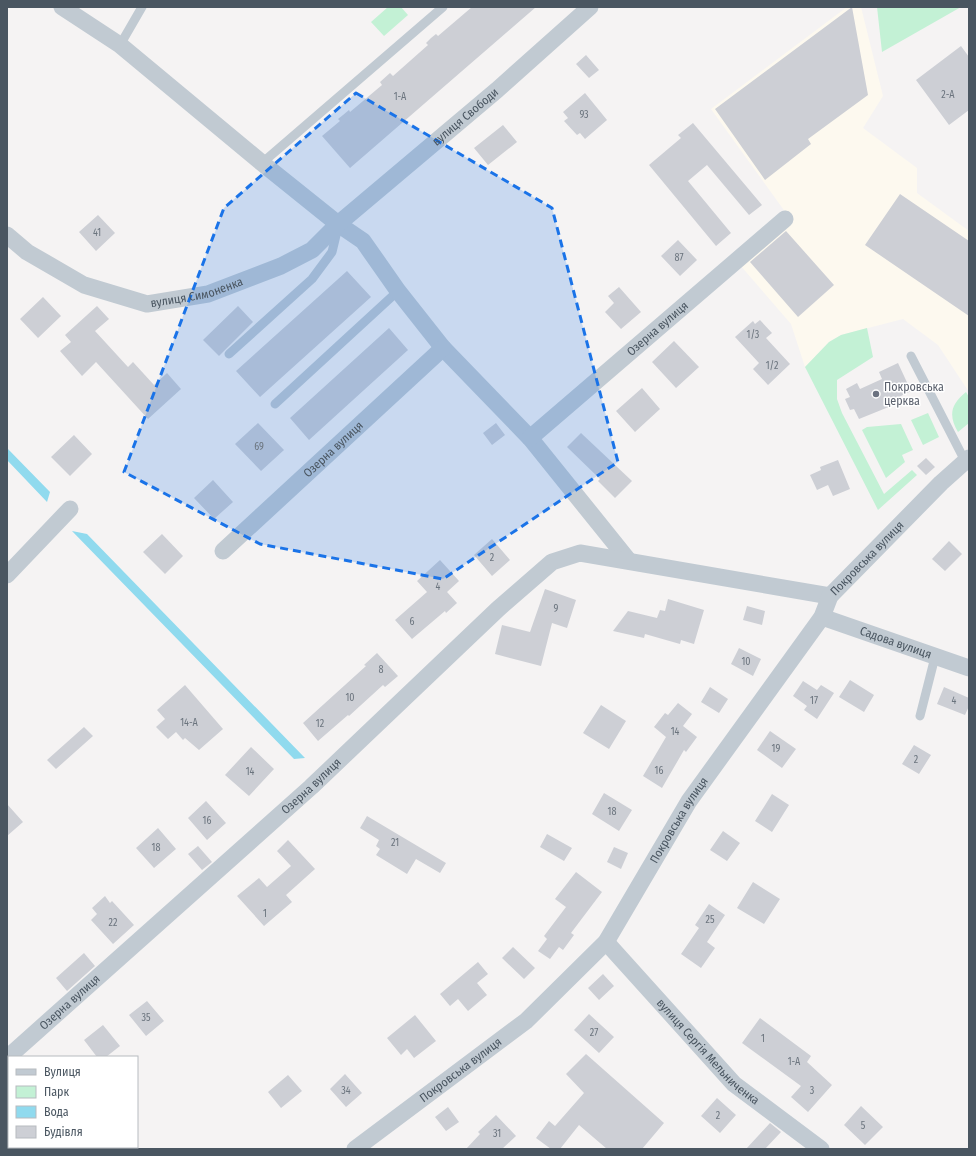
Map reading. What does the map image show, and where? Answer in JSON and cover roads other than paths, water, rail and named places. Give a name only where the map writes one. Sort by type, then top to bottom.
[{"type":"street","points":[[62,7],[120,45],[262,163],[338,224],[363,241],[398,291],[443,348],[530,438],[629,561]]},
{"type":"street","name":"вулиця Свободи","points":[[338,224],[497,90],[590,7]]},
{"type":"street","name":"Озерна вулиця","points":[[530,438],[785,219]]},
{"type":"street","name":"вулиця Симоненка","points":[[7,235],[27,252],[84,284],[147,304],[208,294],[281,266],[312,250],[338,224]]},
{"type":"street","name":"Озерна вулиця","points":[[223,551],[443,348]]},
{"type":"street","name":"Покровська вулиця","points":[[355,1149],[526,1021],[606,942],[689,801],[822,617],[830,596],[941,483],[967,460]]},
{"type":"street","points":[[7,575],[70,509]]},
{"type":"street","name":"Озерна вулиця","points":[[9,1056],[311,787],[498,609],[552,562],[580,553],[830,596]]},
{"type":"street","name":"Садова вулиця","points":[[822,617],[969,668]]},
{"type":"street","name":"вулиця Сергія Мельниченка","points":[[606,942],[734,1084],[821,1149]]},
{"type":"lane","points":[[120,45],[142,7]]},
{"type":"lane","points":[[262,163],[443,7]]},
{"type":"lane","points":[[229,354],[312,280],[332,252],[338,224]]},
{"type":"lane","points":[[275,404],[398,291]]},
{"type":"lane","points":[[911,356],[967,460]]},
{"type":"lane","points":[[920,716],[935,657]]},
{"type":"water","points":[[7,448],[50,492],[47,502],[7,460]]},
{"type":"water","points":[[72,531],[87,534],[305,758],[294,759]]},
{"type":"place","name":"Покровська церква","points":[[876,394]]}]
